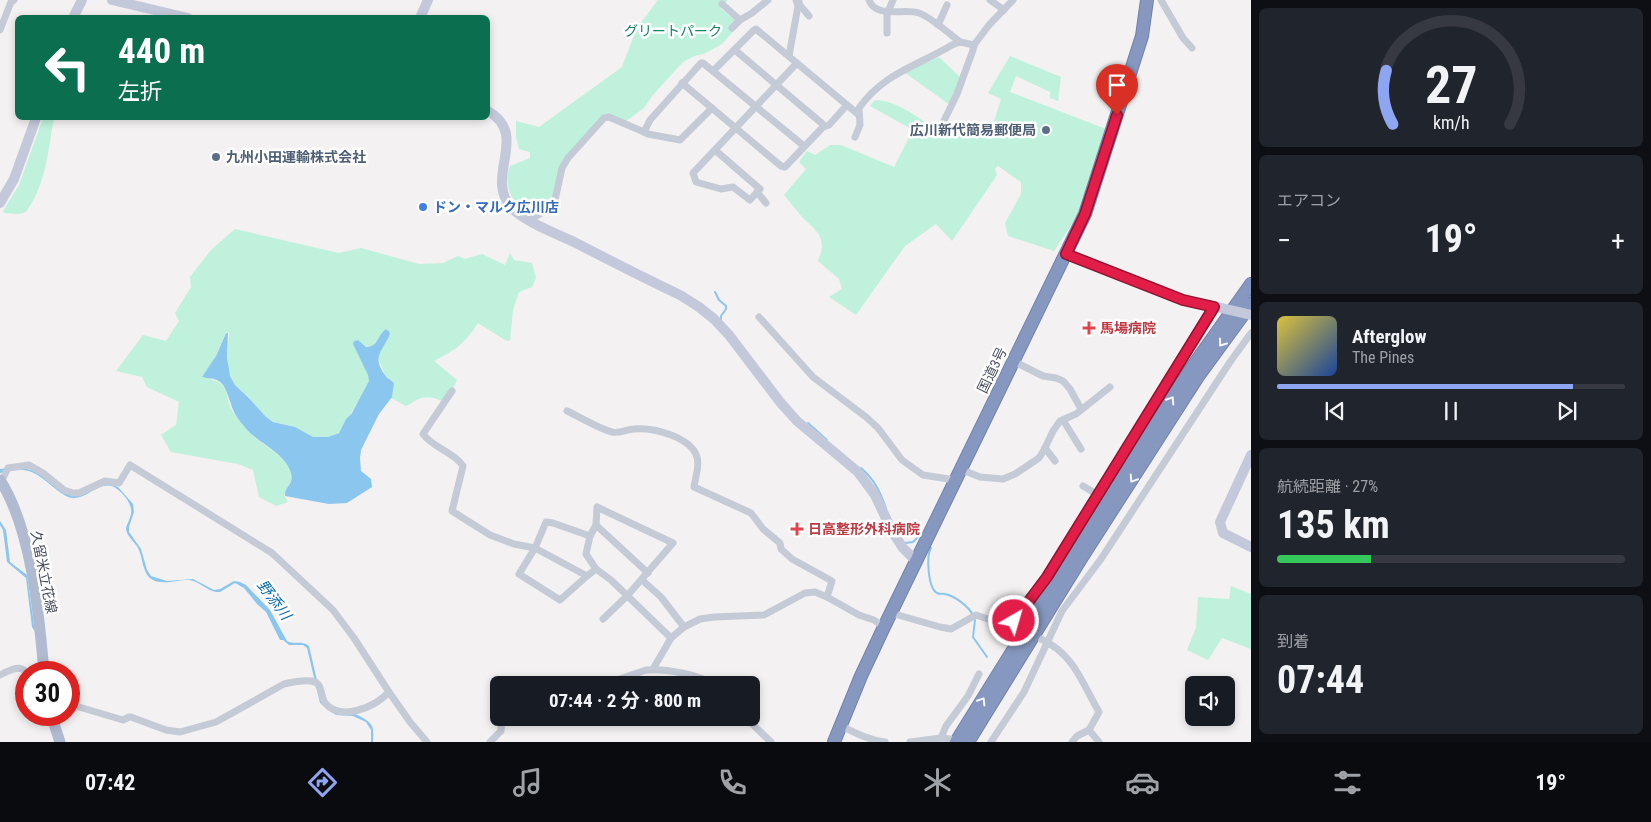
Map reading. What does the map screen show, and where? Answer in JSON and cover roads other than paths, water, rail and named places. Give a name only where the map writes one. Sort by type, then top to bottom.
[{"type":"highway","name":"国道3号","points":[[834,742],[884,627],[1085,214],[1142,36],[1147,0]]},
{"type":"highway","points":[[953,741],[1251,272]]},
{"type":"highway","points":[[1190,370],[1251,284]]},
{"type":"highway","points":[[968,742],[1082,557],[1199,375],[1251,304]]},
{"type":"main road","name":"久留米立花線","points":[[1,481],[21,528],[30,566],[43,661]]},
{"type":"main road","points":[[55,726],[60,742]]},
{"type":"street","points":[[75,15],[82,0]]},
{"type":"street","points":[[112,0],[175,15]]},
{"type":"street","points":[[421,15],[428,0]]},
{"type":"street","points":[[732,28],[766,0]]},
{"type":"street","points":[[869,0],[872,6],[888,12],[910,11],[920,13],[960,42],[974,45]]},
{"type":"street","points":[[887,33],[888,12],[893,0]]},
{"type":"street","points":[[990,0],[1004,10]]},
{"type":"street","points":[[940,129],[957,94],[974,50],[974,45],[1013,0]]},
{"type":"street","points":[[1161,0],[1183,38],[1192,48]]},
{"type":"street","points":[[0,30],[12,1]]},
{"type":"street","points":[[799,1],[809,16]]},
{"type":"street","points":[[790,56],[799,1]]},
{"type":"street","points":[[722,4],[740,20]]},
{"type":"street","points":[[938,26],[947,4]]},
{"type":"street","points":[[714,72],[756,29],[859,115]]},
{"type":"street","points":[[855,137],[860,126],[859,108],[874,89],[901,70],[960,42]]},
{"type":"street","points":[[735,50],[825,126]]},
{"type":"street","points":[[644,132],[650,120],[703,63],[804,146]]},
{"type":"street","points":[[715,150],[760,189],[750,200],[733,187],[721,189],[696,182],[693,173],[797,64]]},
{"type":"street","points":[[682,84],[781,166],[785,167],[825,126],[829,126],[847,105]]},
{"type":"street","points":[[530,220],[545,211],[555,200],[562,168],[568,158],[604,118],[609,117],[648,134],[680,140],[712,108]]},
{"type":"street","points":[[490,113],[501,123],[506,134],[508,146],[501,173],[501,184],[504,198],[511,208],[530,220],[680,295],[699,306],[714,319],[729,335],[780,402],[797,421],[845,460],[867,482],[892,531],[903,548],[916,561]]},
{"type":"street","points":[[0,203],[14,179],[35,120]]},
{"type":"street","points":[[757,192],[766,203]]},
{"type":"street","points":[[1066,254],[1183,300],[1251,315]]},
{"type":"street","points":[[891,613],[951,629],[974,616],[1014,627],[1216,307]]},
{"type":"street","points":[[759,317],[813,377],[866,417],[878,428],[902,460],[923,475],[958,475],[1002,479],[1026,467],[1038,458],[1060,421],[1081,409],[1110,387]]},
{"type":"street","points":[[991,742],[1024,692],[1062,611],[1101,558],[1251,333]]},
{"type":"street","points":[[1013,361],[1043,376],[1056,378],[1063,382],[1070,388],[1081,409]]},
{"type":"street","points":[[452,391],[423,434],[427,440],[460,461],[463,466],[452,511],[490,535],[514,544],[535,548],[587,576]]},
{"type":"street","points":[[567,411],[614,434],[635,428],[650,430],[674,436],[690,445],[697,457],[698,467],[694,488],[751,513],[763,529],[780,543],[781,548],[792,559],[832,581],[827,597]]},
{"type":"street","points":[[1063,420],[1081,449]]},
{"type":"street","points":[[1045,448],[1055,461]]},
{"type":"street","points":[[1251,455],[1220,522],[1224,533],[1251,548]]},
{"type":"street","points":[[1,481],[8,468],[29,465],[43,473],[64,490],[79,493],[105,481],[119,483],[130,465],[272,554],[333,610],[410,722],[426,742]]},
{"type":"street","points":[[1083,486],[1098,495]]},
{"type":"street","points":[[603,619],[627,596],[642,580],[673,543],[597,506],[596,525],[590,536],[586,554],[596,569],[611,580],[627,596],[671,638]]},
{"type":"street","points":[[590,536],[546,522],[535,548],[519,574],[560,600],[596,569]]},
{"type":"street","points":[[596,525],[648,573]]},
{"type":"street","points":[[642,580],[660,597],[684,627]]},
{"type":"street","points":[[653,669],[671,638],[684,627],[700,619],[728,618],[749,614],[764,615],[805,593],[815,592],[827,597],[859,615],[874,620],[884,627]]},
{"type":"street","points":[[1041,639],[1060,651],[1077,670],[1099,712],[1089,730],[1077,736],[1072,742]]},
{"type":"street","points":[[0,675],[15,669]]},
{"type":"street","points":[[628,676],[653,669],[694,676]]},
{"type":"street","points":[[938,739],[968,696],[979,674]]},
{"type":"street","points":[[80,707],[123,720],[131,717],[166,730],[180,732],[216,722],[284,684],[315,682],[319,684],[326,703],[335,710],[342,712],[362,709],[389,692]]},
{"type":"street","points":[[840,725],[854,733],[884,742]]},
{"type":"street","points":[[490,742],[501,731],[501,726]]},
{"type":"street","points":[[754,726],[771,742]]},
{"type":"street","points":[[1089,730],[1099,742]]},
{"type":"street","points":[[910,742],[938,739],[953,741]]},
{"type":"water","points":[[386,329],[390,334],[380,354],[379,363],[386,376],[394,383],[392,397],[379,414],[361,450],[360,458],[361,471],[371,479],[372,487],[347,503],[329,504],[285,496],[292,478],[286,463],[279,455],[252,435],[243,425],[235,413],[223,385],[218,380],[202,377],[216,356],[226,333],[228,333],[227,358],[230,376],[235,385],[265,416],[273,422],[295,427],[313,437],[328,437],[339,433],[369,381],[353,344],[354,341],[358,340],[366,347],[373,345]]},
{"type":"water","points":[[19,467],[42,475],[77,496],[107,484],[118,487],[133,504],[134,512],[129,532],[141,549],[147,570],[151,576],[167,581],[193,579],[214,590],[220,589],[234,581],[246,585],[270,610],[287,641],[304,643],[309,646],[322,702],[364,718],[373,728],[373,742],[371,742],[371,730],[366,722],[353,716],[336,715],[320,703],[307,648],[303,645],[289,645],[280,640],[266,612],[244,588],[235,583],[220,592],[216,592],[189,580],[160,582],[150,578],[146,573],[138,548],[126,531],[131,507],[117,489],[105,486],[81,497],[74,498],[62,494],[41,477],[29,471],[17,470],[0,473],[0,469]]},
{"type":"water","points":[[0,521],[6,530],[10,562],[27,575],[35,632],[32,627],[26,578],[7,562]]},
{"type":"waterway","points":[[715,292],[719,300],[726,306],[721,320]]},
{"type":"waterway","points":[[808,423],[827,440]]},
{"type":"waterway","points":[[861,468],[870,477],[886,508]]},
{"type":"waterway","points":[[905,543],[913,542],[918,537]]},
{"type":"waterway","points":[[929,547],[931,548],[929,552],[929,572],[934,590],[938,594],[949,595],[957,599],[973,615]]},
{"type":"waterway","points":[[975,620],[973,637],[987,657]]},
{"type":"place","name":"広川新代簡易郵便局","points":[[1046,130]]},
{"type":"place","name":"九州小田運輸株式会社","points":[[216,157]]},
{"type":"place","name":"ドン・マルク広川店","points":[[423,207]]},
{"type":"place","name":"馬場病院","points":[[1089,328]]},
{"type":"place","name":"日高整形外科病院","points":[[797,529]]},
{"type":"park label","name":"グリートパーク","points":[[673,31]]},
{"type":"water label","name":"野添川","points":[[274,600]]}]
